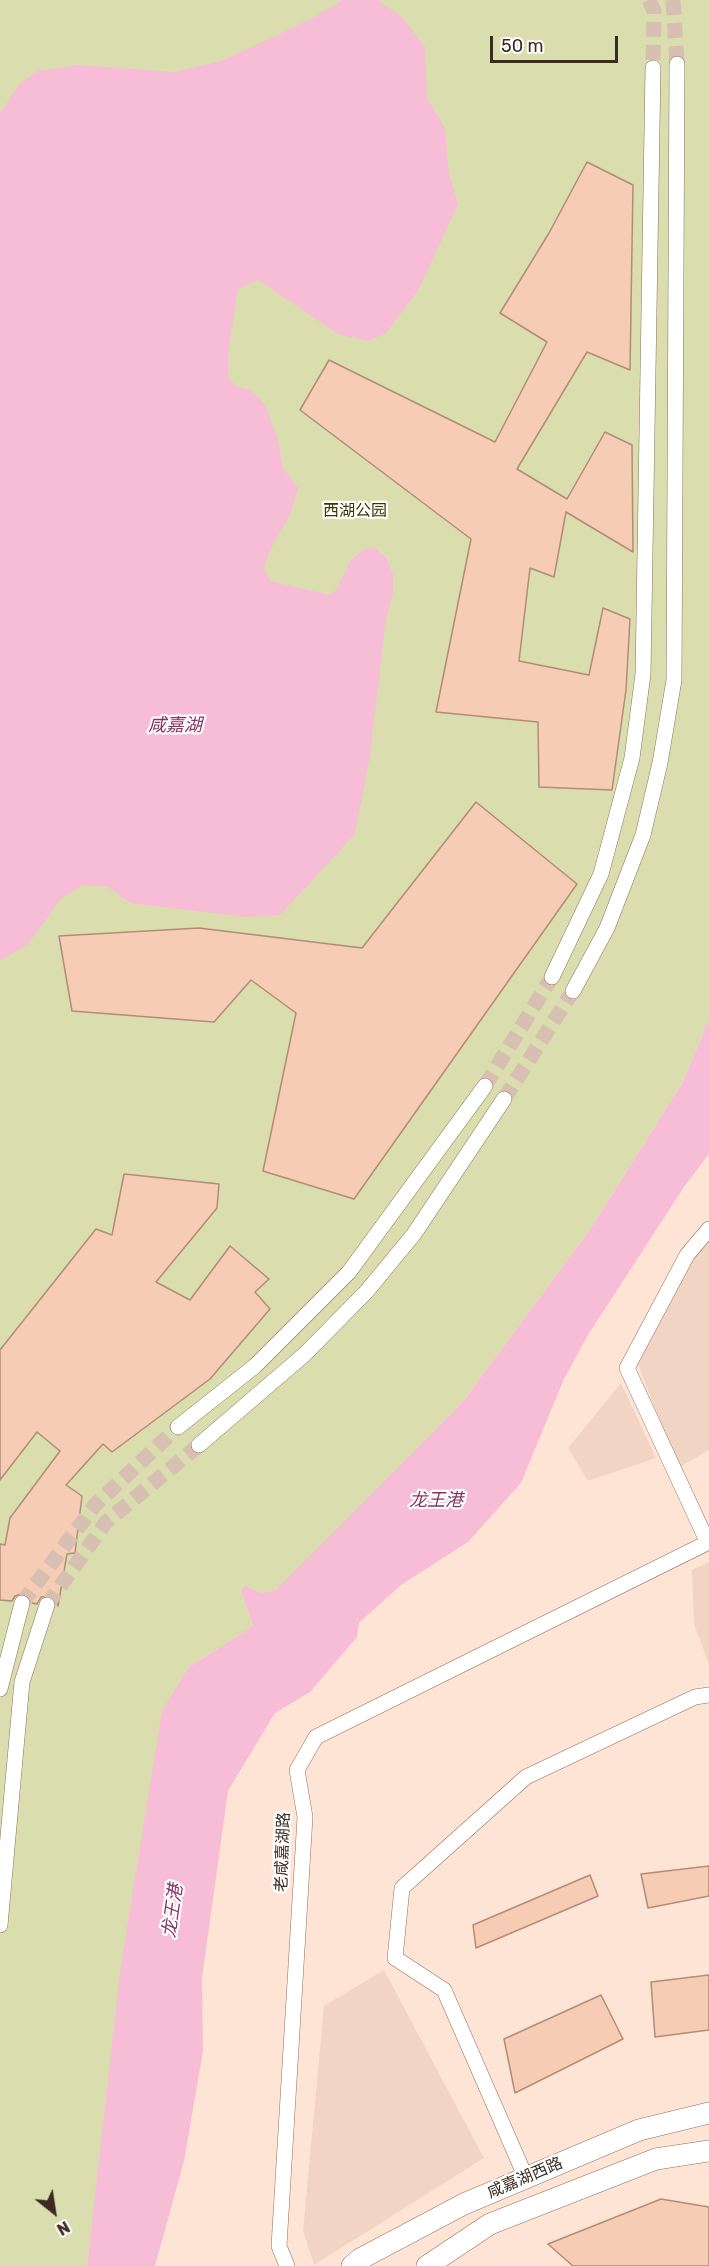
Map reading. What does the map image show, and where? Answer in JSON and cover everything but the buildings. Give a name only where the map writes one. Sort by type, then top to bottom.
[{"type":"main road","name":"咸嘉湖西路","points":[[352,2266],[360,2259],[464,2204],[639,2130],[709,2113]]},
{"type":"main road","name":"咸嘉湖西路","points":[[427,2266],[490,2224],[656,2159],[709,2151]]},
{"type":"street","points":[[573,991],[607,928],[643,836],[660,764],[674,680],[678,64]]},
{"type":"street","points":[[552,977],[601,874],[632,758],[643,674],[653,68]]},
{"type":"street","points":[[178,1427],[255,1365],[349,1272],[485,1086]]},
{"type":"street","points":[[199,1445],[305,1354],[367,1291],[414,1234],[504,1099]]},
{"type":"street","points":[[708,1542],[627,1368],[687,1256],[709,1229]]},
{"type":"street","name":"老咸嘉湖路","points":[[287,2266],[279,2247],[305,1817],[297,1770],[309,1749],[316,1737],[708,1542]]},
{"type":"street","points":[[0,1689],[22,1603]]},
{"type":"street","points":[[0,1925],[22,1682],[47,1605]]},
{"type":"street","points":[[526,2178],[444,1990],[395,1958],[402,1888],[526,1777],[695,1697],[709,1695]]},
{"type":"shaded area","points":[[709,1223],[709,1450],[678,1468],[636,1359]]},
{"type":"shaded area","points":[[621,1383],[656,1458],[588,1481],[568,1448]]},
{"type":"shaded area","points":[[709,1562],[709,1664],[694,1624],[692,1570]]},
{"type":"shaded area","points":[[384,1970],[484,2158],[314,2265],[303,2231],[324,2006]]},
{"type":"green space","name":"西湖公园","points":[[0,0],[709,0],[709,1019],[683,1082],[591,1228],[465,1399],[275,1592],[241,1591],[253,1626],[189,1667],[98,2179],[87,2266],[0,2266]]},
{"type":"water","name":"咸嘉湖","points":[[343,0],[378,0],[401,16],[425,47],[427,98],[445,128],[449,174],[458,204],[419,289],[386,333],[368,341],[338,334],[258,280],[238,289],[228,353],[229,379],[237,387],[251,390],[265,405],[277,436],[283,468],[298,488],[290,515],[269,552],[264,568],[270,581],[329,595],[336,590],[351,560],[366,548],[375,548],[387,559],[393,575],[393,593],[386,619],[370,755],[355,834],[280,915],[245,917],[130,903],[108,887],[83,885],[61,899],[27,945],[0,961],[0,114],[19,84],[38,71],[78,65],[174,72],[222,61],[311,19]]},
{"type":"water","name":"龙王港","points":[[709,1019],[709,1154],[684,1187],[588,1335],[564,1379],[521,1483],[468,1542],[401,1585],[359,1623],[357,1637],[310,1692],[275,1713],[228,1791],[202,1978],[203,2051],[184,2161],[155,2266],[87,2266],[121,1965],[162,1711],[189,1667],[253,1626],[241,1591],[245,1585],[260,1593],[275,1591],[465,1399],[591,1228],[683,1082]]},
{"type":"tunnel","points":[[649,0],[654,11],[653,68]]},
{"type":"tunnel","points":[[673,0],[677,64]]},
{"type":"tunnel","points":[[485,1086],[552,977]]},
{"type":"tunnel","points":[[504,1099],[573,991]]},
{"type":"tunnel","points":[[22,1603],[95,1505],[178,1427]]},
{"type":"tunnel","points":[[47,1605],[106,1522],[199,1445]]}]
